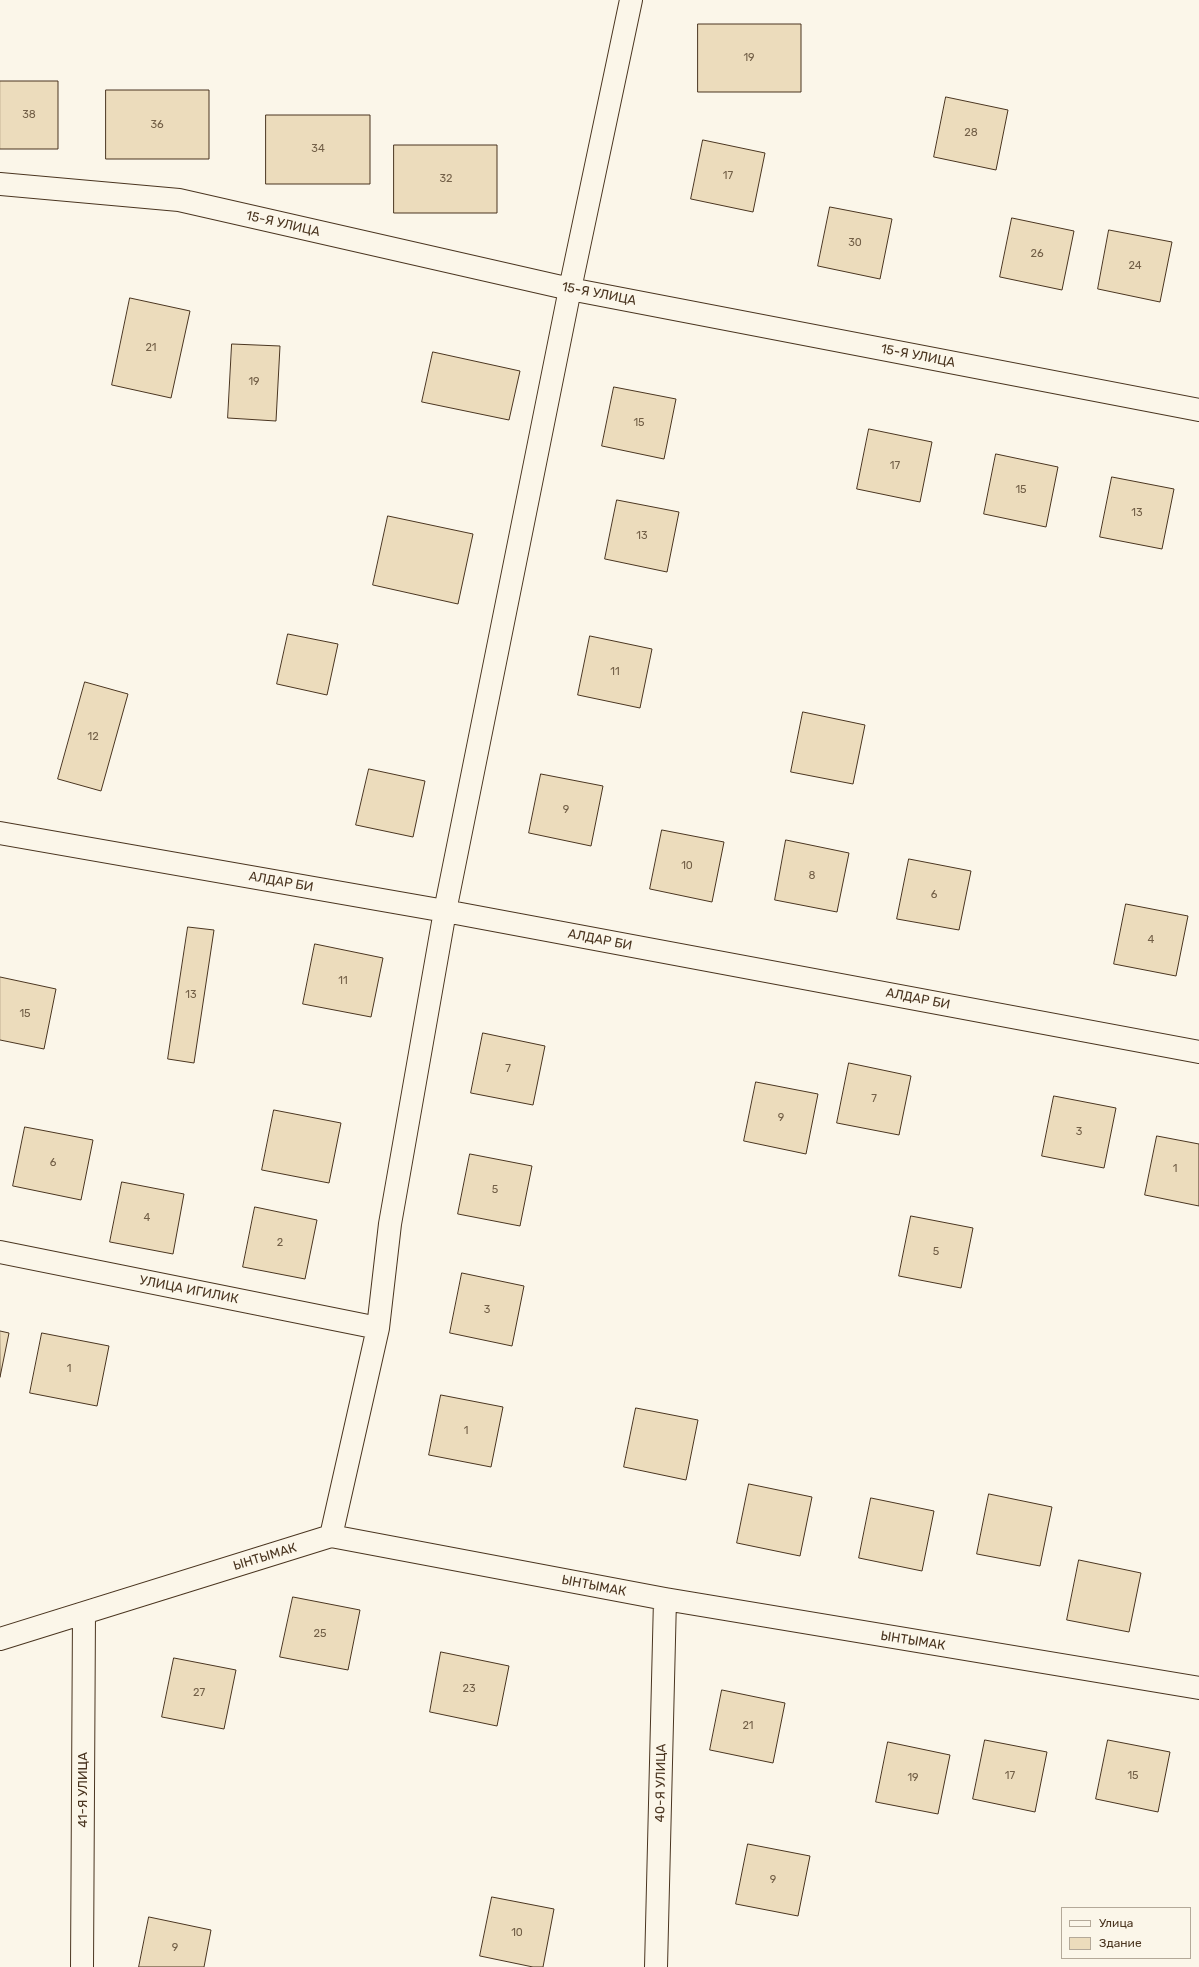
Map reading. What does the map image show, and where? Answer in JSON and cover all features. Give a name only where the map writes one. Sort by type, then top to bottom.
[{"type":"street","points":[[331,1536],[378,1328],[390,1224],[445,911],[570,289],[631,0]]},
{"type":"street","name":"15-Я УЛИЦА","points":[[0,184],[179,200],[570,289],[1199,410]]},
{"type":"street","name":"АЛДАР БИ","points":[[0,834],[445,911],[1199,1052]]},
{"type":"street","name":"УЛИЦА ИГИЛИК","points":[[0,1252],[378,1328]]},
{"type":"street","name":"ЫНТЫМАК","points":[[0,1639],[331,1536],[665,1599],[1199,1688]]},
{"type":"street","name":"40-Я УЛИЦА","points":[[656,1967],[665,1599]]},
{"type":"street","name":"41-Я УЛИЦА","points":[[82,1967],[84,1613]]},
{"type":"building","points":[[698,24],[801,24],[801,92],[698,92]]},
{"type":"building","points":[[0,81],[58,81],[58,149],[0,149]]},
{"type":"building","points":[[106,90],[209,90],[209,159],[106,159]]},
{"type":"building","points":[[946,97],[1008,110],[996,170],[934,157]]},
{"type":"building","points":[[266,115],[370,115],[370,184],[266,184]]},
{"type":"building","points":[[703,140],[765,153],[753,212],[691,199]]},
{"type":"building","points":[[394,145],[497,145],[497,213],[394,213]]},
{"type":"building","points":[[830,207],[892,219],[880,279],[818,266]]},
{"type":"building","points":[[1012,218],[1074,231],[1062,290],[1000,277]]},
{"type":"building","points":[[1109,230],[1172,242],[1160,302],[1098,289]]},
{"type":"building","points":[[130,298],[190,311],[171,398],[112,385]]},
{"type":"building","points":[[232,344],[280,346],[276,421],[228,418]]},
{"type":"building","points":[[433,352],[520,371],[509,420],[422,402]]},
{"type":"building","points":[[614,387],[676,399],[664,459],[602,446]]},
{"type":"building","points":[[869,429],[932,442],[920,502],[857,489]]},
{"type":"building","points":[[996,454],[1058,467],[1046,527],[984,514]]},
{"type":"building","points":[[1112,477],[1174,489],[1162,549],[1100,537]]},
{"type":"building","points":[[617,500],[679,512],[667,572],[605,559]]},
{"type":"building","points":[[388,516],[473,534],[458,604],[373,585]]},
{"type":"building","points":[[288,634],[338,644],[327,695],[277,684]]},
{"type":"building","points":[[590,636],[652,649],[640,708],[578,695]]},
{"type":"building","points":[[85,682],[128,694],[101,791],[58,779]]},
{"type":"building","points":[[803,712],[865,725],[853,784],[791,772]]},
{"type":"building","points":[[369,769],[425,781],[413,837],[356,825]]},
{"type":"building","points":[[541,774],[603,786],[591,846],[529,833]]},
{"type":"building","points":[[662,830],[724,842],[712,902],[650,889]]},
{"type":"building","points":[[786,840],[849,853],[837,912],[775,900]]},
{"type":"building","points":[[909,859],[971,871],[959,930],[897,919]]},
{"type":"building","points":[[1126,904],[1188,916],[1176,976],[1114,964]]},
{"type":"building","points":[[188,927],[214,930],[194,1063],[168,1059]]},
{"type":"building","points":[[315,944],[383,958],[371,1017],[303,1004]]},
{"type":"building","points":[[0,977],[56,989],[44,1049],[0,1040]]},
{"type":"building","points":[[483,1033],[545,1046],[533,1105],[471,1093]]},
{"type":"building","points":[[849,1063],[911,1076],[899,1135],[837,1123]]},
{"type":"building","points":[[756,1082],[818,1094],[806,1154],[744,1141]]},
{"type":"building","points":[[1054,1096],[1116,1108],[1104,1168],[1042,1156]]},
{"type":"building","points":[[274,1110],[341,1123],[329,1183],[262,1170]]},
{"type":"building","points":[[25,1127],[93,1140],[81,1200],[13,1186]]},
{"type":"building","points":[[1157,1136],[1199,1144],[1199,1206],[1145,1195]]},
{"type":"building","points":[[470,1154],[532,1166],[520,1226],[458,1214]]},
{"type":"building","points":[[122,1182],[184,1194],[173,1254],[110,1242]]},
{"type":"building","points":[[255,1207],[317,1220],[305,1279],[243,1267]]},
{"type":"building","points":[[911,1216],[973,1228],[961,1288],[899,1276]]},
{"type":"building","points":[[462,1273],[524,1286],[512,1346],[450,1333]]},
{"type":"building","points":[[0,1331],[9,1333],[0,1377]]},
{"type":"building","points":[[42,1333],[109,1346],[97,1406],[30,1393]]},
{"type":"building","points":[[441,1395],[503,1407],[491,1467],[429,1455]]},
{"type":"building","points":[[636,1408],[698,1420],[686,1480],[624,1467]]},
{"type":"building","points":[[749,1484],[812,1497],[800,1556],[737,1543]]},
{"type":"building","points":[[989,1494],[1052,1507],[1040,1566],[977,1554]]},
{"type":"building","points":[[871,1498],[934,1511],[922,1571],[859,1558]]},
{"type":"building","points":[[1079,1560],[1141,1573],[1129,1632],[1067,1620]]},
{"type":"building","points":[[293,1597],[360,1610],[348,1670],[280,1657]]},
{"type":"building","points":[[441,1652],[509,1666],[497,1726],[430,1712]]},
{"type":"building","points":[[174,1658],[236,1670],[224,1729],[162,1717]]},
{"type":"building","points":[[722,1690],[785,1703],[773,1763],[710,1750]]},
{"type":"building","points":[[985,1740],[1047,1752],[1035,1812],[973,1799]]},
{"type":"building","points":[[1108,1740],[1170,1752],[1158,1812],[1096,1799]]},
{"type":"building","points":[[888,1742],[950,1755],[938,1814],[876,1802]]},
{"type":"building","points":[[748,1844],[810,1856],[798,1916],[736,1904]]},
{"type":"building","points":[[492,1897],[554,1909],[543,1967],[533,1967],[480,1956]]},
{"type":"building","points":[[149,1917],[211,1930],[204,1967],[139,1967]]}]
